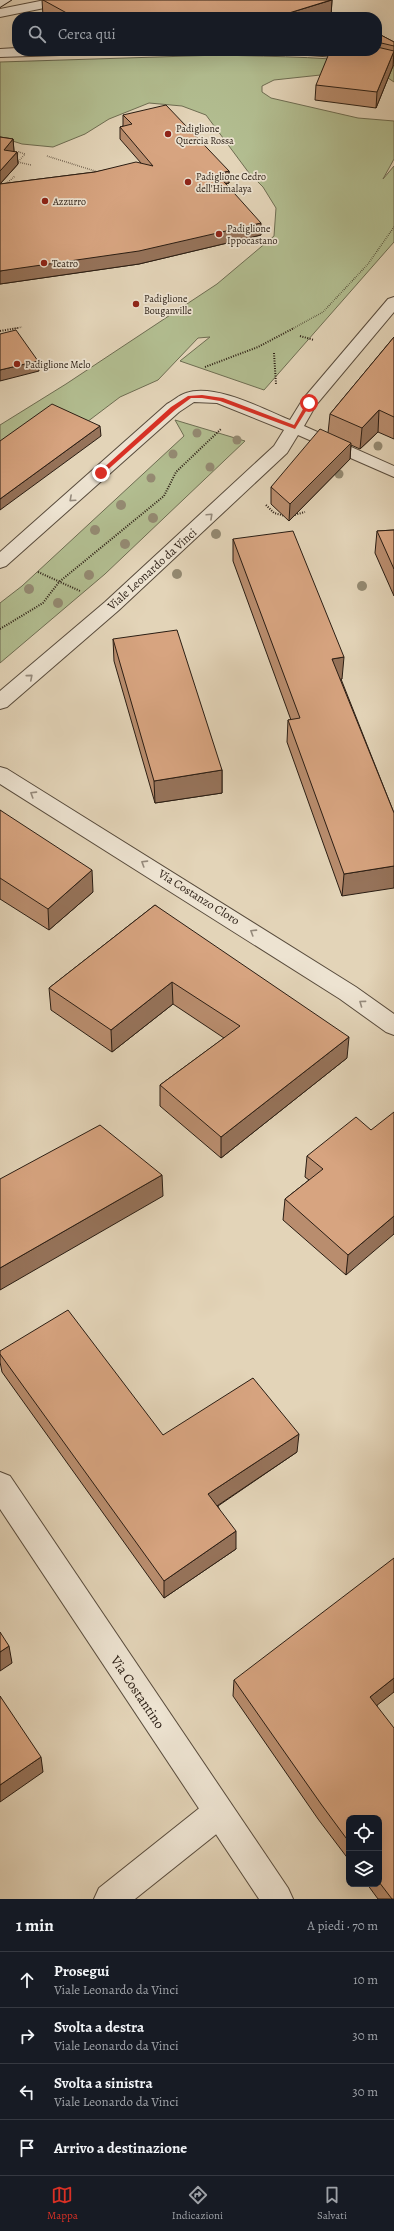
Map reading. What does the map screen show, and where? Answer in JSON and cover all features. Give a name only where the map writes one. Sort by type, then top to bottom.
[{"type":"street","points":[[0,3],[5,0]]},
{"type":"street","points":[[0,13],[64,0]]},
{"type":"street","points":[[0,53],[12,53]]},
{"type":"street","points":[[371,56],[394,61]]},
{"type":"street","name":"Viale Leonardo da Vinci","points":[[0,702],[112,606],[281,449],[309,403],[394,302]]},
{"type":"street","points":[[0,562],[184,400],[196,396],[221,399],[295,428],[394,472]]},
{"type":"street","name":"Via Costanzo Cloro","points":[[0,774],[348,993],[394,1026]]},
{"type":"street","name":"Via Costantino","points":[[0,1485],[218,1813],[277,1899]]},
{"type":"street","points":[[110,1899],[218,1813]]},
{"type":"path","points":[[11,161],[19,152],[25,154],[18,162],[31,165]]},
{"type":"path","points":[[47,156],[99,172]]},
{"type":"path","points":[[6,187],[4,184],[16,176]]},
{"type":"path","points":[[205,367],[258,347],[323,312],[368,264],[394,227]]},
{"type":"path","points":[[0,332],[22,327]]},
{"type":"path","points":[[300,336],[314,340]]},
{"type":"path","points":[[274,353],[276,384]]},
{"type":"path","points":[[0,630],[42,603],[59,582],[164,496],[176,472],[223,427]]},
{"type":"path","points":[[264,501],[269,510],[279,515],[292,517],[305,512]]},
{"type":"path","points":[[38,572],[80,591]]},
{"type":"green space","points":[[189,56],[253,56],[329,59],[373,63],[394,67],[394,82],[382,74],[339,73],[274,80],[262,86],[262,92],[271,98],[358,118],[394,121],[394,159],[383,179],[394,166],[394,242],[264,390],[180,361],[210,337],[198,338],[158,380],[120,397],[87,422],[0,450],[0,425],[66,384],[217,284],[274,236],[276,208],[263,187],[249,173],[206,115],[182,106],[149,103],[109,119],[85,134],[53,147],[22,144],[0,137],[0,62]]},
{"type":"green space","points":[[175,420],[245,441],[105,574],[0,663],[0,603],[22,586],[184,436]]},
{"type":"building","points":[[43,0],[331,0],[292,12],[65,12]]},
{"type":"building","points":[[382,36],[394,42],[394,46],[382,43]]},
{"type":"building","points":[[382,48],[394,51],[377,92],[316,85],[328,56],[382,56]]},
{"type":"building","points":[[166,105],[229,171],[217,174],[261,223],[139,251],[0,271],[0,184],[95,172],[136,162],[153,166],[120,127],[132,124],[123,115]]},
{"type":"building","points":[[0,137],[13,139],[4,150],[17,152],[0,171]]},
{"type":"building","points":[[16,330],[38,361],[0,370],[0,334]]},
{"type":"building","points":[[394,337],[394,417],[379,410],[362,428],[330,414]]},
{"type":"building","points":[[52,404],[100,426],[0,499],[0,441]]},
{"type":"building","points":[[320,429],[351,443],[290,504],[271,487]]},
{"type":"building","points":[[394,530],[394,569],[377,531]]},
{"type":"building","points":[[293,531],[344,657],[332,659],[394,813],[394,866],[344,874],[288,720],[300,718],[233,539]]},
{"type":"building","points":[[177,630],[222,770],[154,781],[113,639]]},
{"type":"building","points":[[0,810],[92,870],[48,909],[0,878]]},
{"type":"building","points":[[155,905],[349,1037],[221,1137],[160,1085],[240,1026],[172,982],[111,1030],[49,988]]},
{"type":"building","points":[[394,1112],[394,1216],[348,1255],[285,1199],[323,1169],[307,1156],[356,1117],[371,1130]]},
{"type":"building","points":[[100,1125],[162,1175],[0,1268],[0,1179]]},
{"type":"building","points":[[68,1310],[163,1435],[253,1378],[299,1434],[208,1494],[236,1531],[164,1581],[0,1354],[0,1351]]},
{"type":"building","points":[[394,1558],[394,1678],[370,1697],[394,1728],[394,1899],[392,1899],[382,1886],[382,1815],[346,1815],[346,1838],[234,1680]]},
{"type":"building","points":[[0,1632],[9,1646],[0,1652]]},
{"type":"building","points":[[0,1696],[41,1757],[0,1785]]},
{"type":"place","name":"Padiglione Quercia Rossa","points":[[168,134]]},
{"type":"place","name":"Padiglione Cedro dell’Himalaya","points":[[188,182]]},
{"type":"place","name":"Azzurro","points":[[45,201]]},
{"type":"place","name":"Padiglione Ippocastano","points":[[219,234]]},
{"type":"place","name":"Teatro","points":[[44,263]]},
{"type":"place","name":"Padiglione Bouganville","points":[[136,304]]},
{"type":"place","name":"Padiglione Melo","points":[[17,364]]},
{"type":"route","points":[[101,473],[173,408],[190,397],[202,396],[221,399],[295,428],[309,403]]}]
